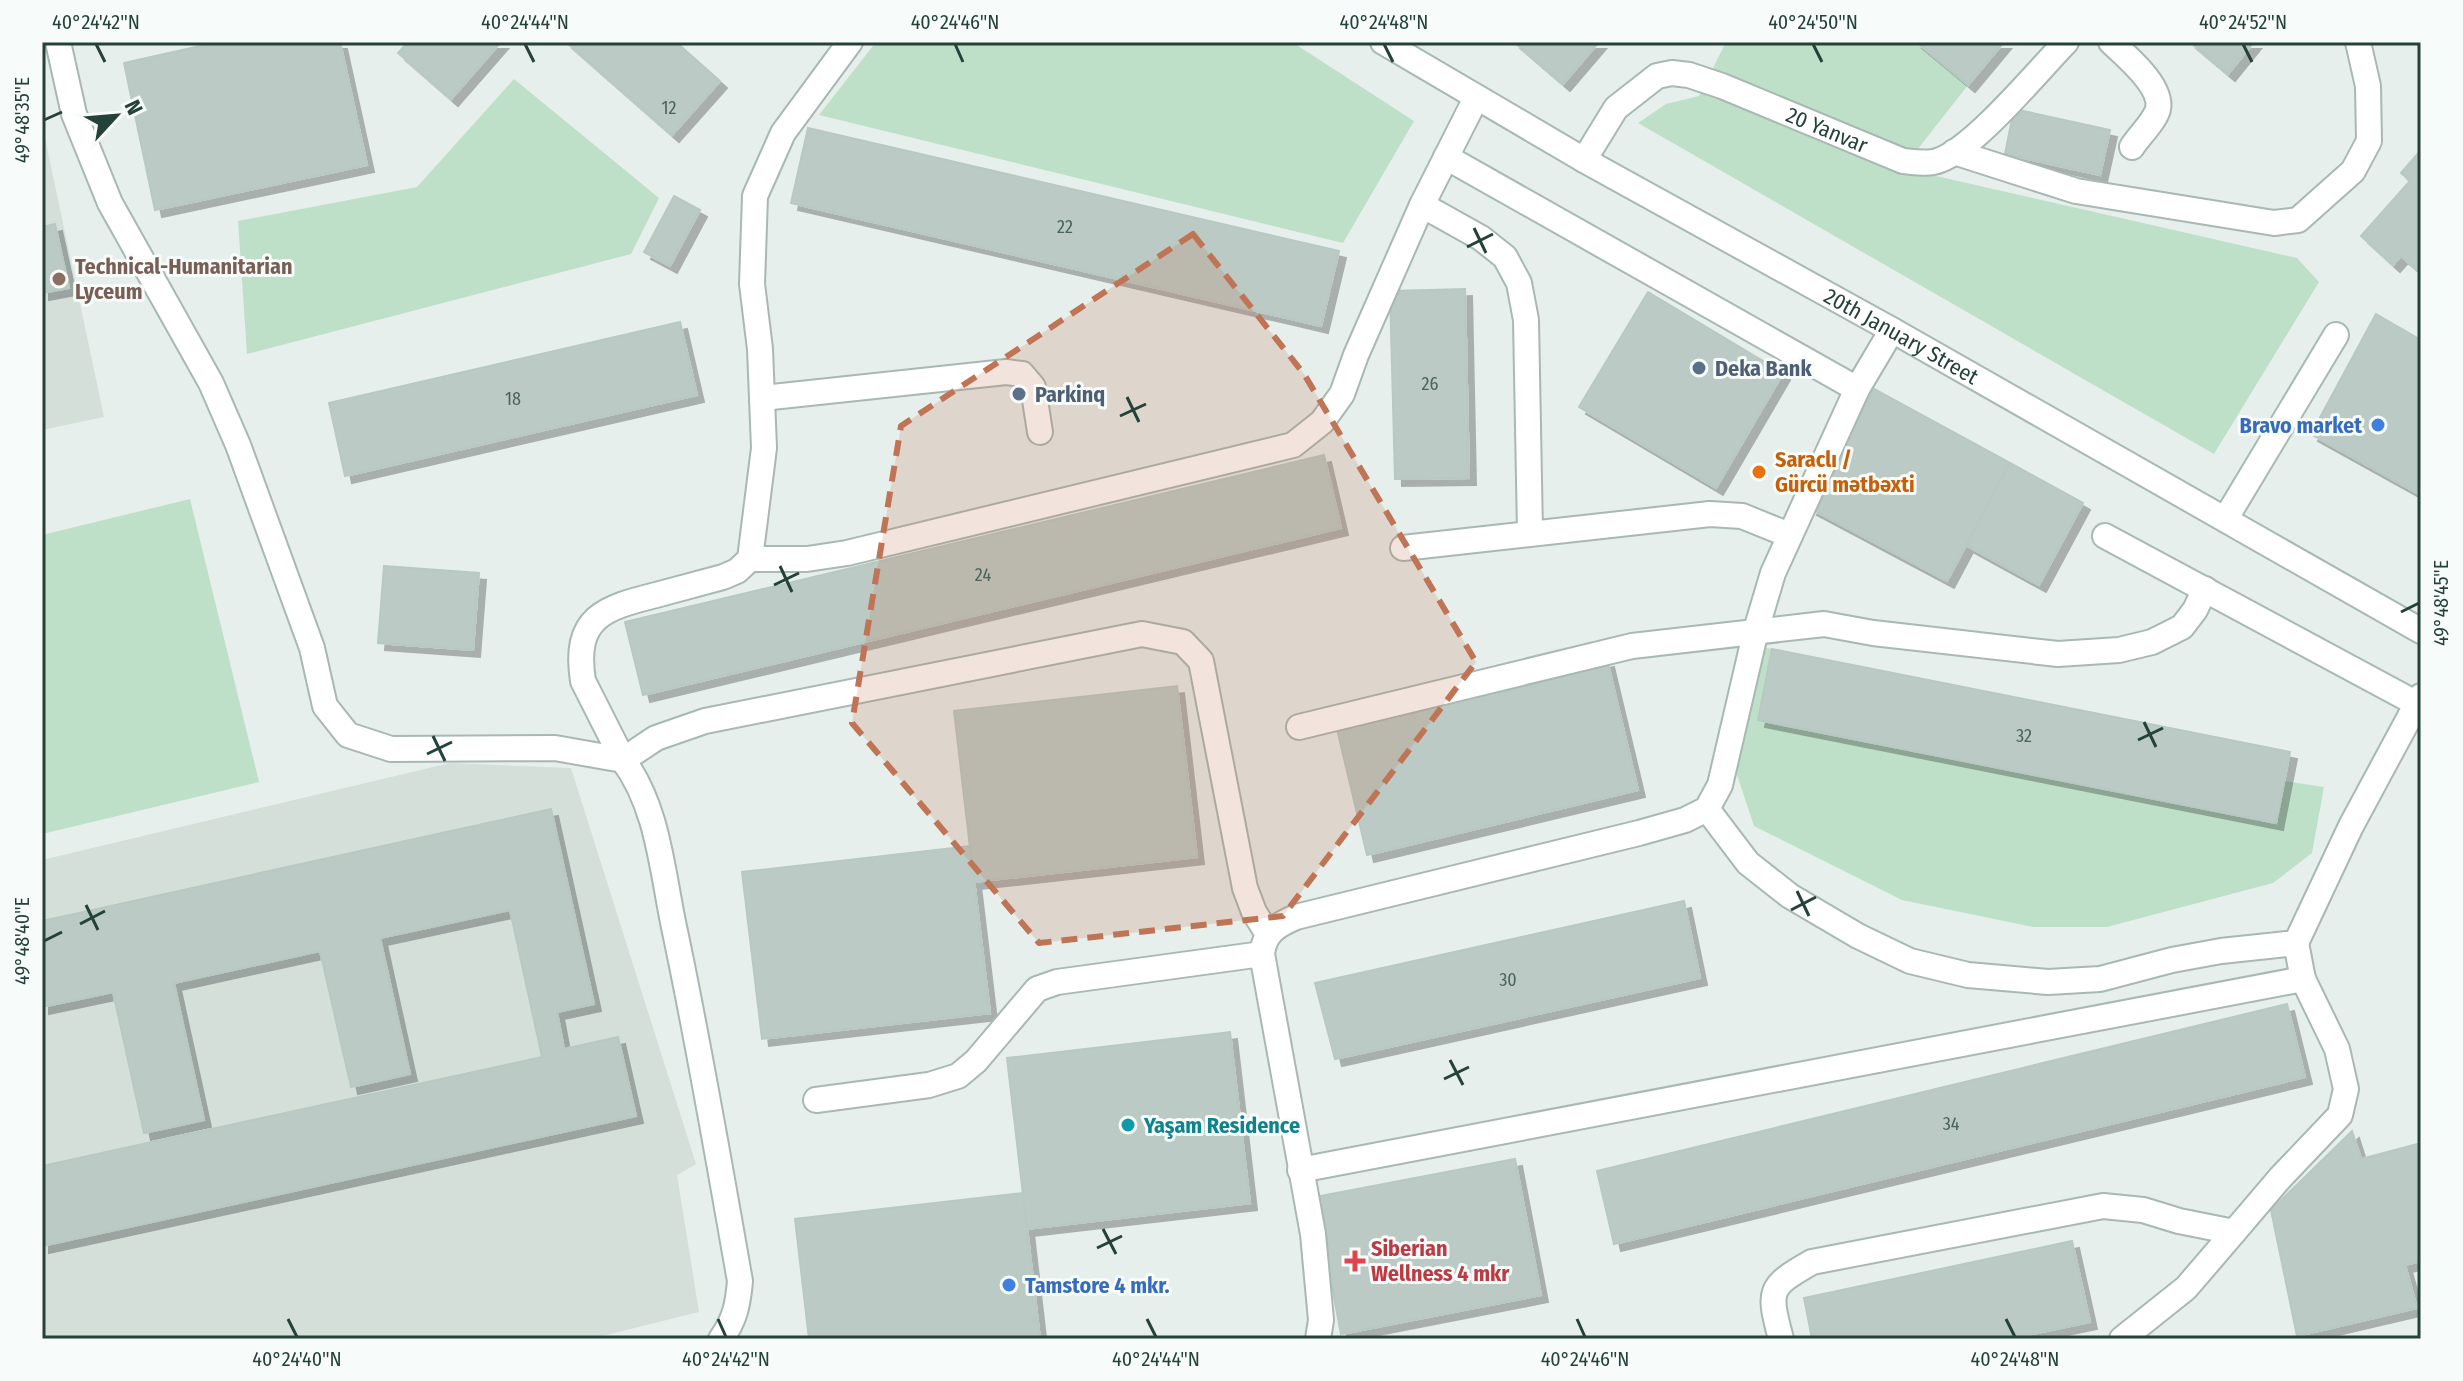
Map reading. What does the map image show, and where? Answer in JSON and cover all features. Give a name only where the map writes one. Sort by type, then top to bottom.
[{"type":"street","points":[[58,42],[74,114],[110,203],[211,383],[238,445],[312,648],[325,706],[348,735],[391,749],[555,748],[623,760],[656,738],[705,721],[1142,634],[1183,642],[1201,661],[1245,888],[1265,944],[1313,1234],[1321,1320],[1318,1339]]},
{"type":"street","points":[[721,1339],[738,1308],[740,1281],[691,1007],[649,806],[583,681],[581,656],[584,637],[600,613],[617,605],[723,577],[737,571],[750,559],[764,448],[760,349],[752,284],[755,196],[783,133],[850,42]]},
{"type":"street","name":"20th January Street","points":[[1383,42],[1584,160],[1892,330],[2421,631]]},
{"type":"street","name":"20 Yanvar","points":[[1584,160],[1616,108],[1657,76],[1672,73],[1722,86],[1903,161],[1926,163],[1940,160],[1984,128],[2066,42]]},
{"type":"street","points":[[2111,42],[2144,74],[2158,98],[2158,111],[2132,147]]},
{"type":"street","points":[[1954,152],[2076,191],[2265,222],[2298,220],[2353,171],[2369,141],[2368,86],[2358,42]]},
{"type":"street","points":[[750,559],[807,559],[847,553],[1293,445],[1322,422],[1342,394],[1422,205],[1476,98]]},
{"type":"street","points":[[1446,157],[1857,389]]},
{"type":"street","points":[[1422,205],[1481,238],[1505,257],[1519,283],[1526,320],[1530,533]]},
{"type":"street","points":[[816,1100],[929,1085],[958,1076],[976,1061],[1037,989],[1057,982],[1265,944],[1281,923],[1296,917],[1639,833],[1685,820],[1707,809],[1720,785],[1756,630],[1773,573],[1857,389],[1892,330]]},
{"type":"street","points":[[2226,518],[2336,335]]},
{"type":"street","points":[[762,398],[1006,372],[1022,374],[1033,387],[1040,432]]},
{"type":"street","points":[[1403,548],[1710,514],[1742,516],[1789,535]]},
{"type":"street","points":[[2105,536],[2419,702],[2351,826],[2296,943],[2303,979],[2337,1049],[2346,1089],[2340,1115],[2280,1178],[2186,1288],[2122,1339]]},
{"type":"street","points":[[1299,727],[1632,646],[1756,630],[1824,624],[1873,633],[2058,654],[2119,650],[2152,642],[2182,627],[2205,589]]},
{"type":"street","points":[[1707,809],[1748,863],[1790,896],[1858,936],[1910,961],[1968,975],[2048,982],[2100,979],[2172,960],[2296,943]]},
{"type":"street","points":[[1300,1170],[2303,979]]},
{"type":"street","points":[[1781,1339],[1772,1304],[1776,1286],[1812,1262],[2103,1206],[2143,1210],[2234,1232]]},
{"type":"highlighted area","points":[[1193,234],[1304,374],[1476,662],[1283,916],[1039,943],[852,723],[901,426]]},
{"type":"shaded area","name":"Technical-Humanitarian Lyceum","points":[[42,124],[104,417],[42,430]]},
{"type":"shaded area","points":[[450,763],[571,768],[696,1164],[677,1175],[699,1312],[590,1339],[42,1339],[42,860]]},
{"type":"green space","points":[[876,42],[1292,42],[1414,121],[1343,243],[819,115]]},
{"type":"green space","points":[[1726,42],[1916,42],[1968,85],[1914,154],[1927,174],[2297,258],[2319,282],[2214,454],[1638,123],[1666,104],[1699,96]]},
{"type":"green space","points":[[514,79],[659,198],[631,254],[247,354],[238,221],[417,187]]},
{"type":"green space","points":[[190,499],[259,782],[42,834],[42,535]]},
{"type":"green space","points":[[1749,643],[1772,649],[1758,720],[2275,823],[2284,781],[2324,787],[2312,853],[2273,883],[2107,927],[2033,927],[1902,900],[1754,826],[1736,772]]},
{"type":"building","points":[[218,42],[340,42],[367,165],[155,210],[124,63]]},
{"type":"building","points":[[408,42],[501,42],[451,99],[398,53]]},
{"type":"building","points":[[566,42],[676,42],[720,81],[672,135]]},
{"type":"building","points":[[1514,42],[1599,42],[1563,84]]},
{"type":"building","points":[[1916,42],[2004,42],[1968,85]]},
{"type":"building","points":[[2190,42],[2254,42],[2228,74]]},
{"type":"building","points":[[2014,109],[2110,130],[2100,175],[2005,154]]},
{"type":"building","points":[[808,128],[1339,251],[1321,326],[791,203]]},
{"type":"building","points":[[2421,150],[2421,273],[2401,256],[2393,265],[2361,236],[2410,181],[2401,173]]},
{"type":"building","points":[[674,196],[700,210],[670,266],[644,252]]},
{"type":"building","points":[[55,224],[69,288],[42,293],[42,227]]},
{"type":"building","points":[[1465,289],[1469,478],[1395,479],[1390,291]]},
{"type":"building","points":[[1648,292],[1783,373],[1716,488],[1579,407]]},
{"type":"building","points":[[2376,314],[2421,340],[2421,495],[2311,434]]},
{"type":"building","points":[[680,322],[697,395],[345,476],[329,403]]},
{"type":"building","points":[[1874,389],[2010,463],[1947,581],[1810,508]]},
{"type":"building","points":[[1324,455],[1341,528],[643,695],[625,622]]},
{"type":"building","points":[[2010,463],[2083,503],[2039,585],[1966,545]]},
{"type":"building","points":[[384,566],[479,573],[473,650],[378,643]]},
{"type":"building","points":[[1772,649],[2290,752],[2276,823],[1758,720]]},
{"type":"building","points":[[1607,660],[1638,790],[1367,855],[1336,725]]},
{"type":"building","points":[[1177,686],[1197,857],[974,882],[954,711]]},
{"type":"building","points":[[551,809],[594,1004],[557,1012],[564,1049],[618,1037],[636,1116],[42,1246],[42,1166],[542,1057],[510,910],[380,938],[410,1074],[351,1087],[320,951],[174,983],[204,1120],[144,1133],[113,992],[42,1007],[42,921]]},
{"type":"building","points":[[970,846],[990,1013],[762,1039],[742,872]]},
{"type":"building","points":[[1684,901],[1700,978],[1335,1059],[1315,983]]},
{"type":"building","points":[[2287,1004],[2305,1077],[1614,1244],[1597,1171]]},
{"type":"building","name":"Yaşam Residence","points":[[1230,1032],[1250,1203],[1027,1229],[1007,1058]]},
{"type":"building","points":[[2352,1131],[2361,1159],[2421,1143],[2421,1261],[2405,1265],[2417,1308],[2297,1336],[2271,1210]]},
{"type":"building","points":[[1515,1159],[1541,1295],[1341,1334],[1315,1197]]},
{"type":"building","points":[[1023,1193],[1040,1339],[809,1339],[795,1219]]},
{"type":"building","points":[[2072,1241],[2090,1322],[2008,1339],[1812,1339],[1804,1298]]},
{"type":"place","name":"Technical-Humanitarian Lyceum","points":[[59,279]]},
{"type":"place","name":"Deka Bank","points":[[1699,368]]},
{"type":"place","name":"Parkinq","points":[[1019,394]]},
{"type":"place","name":"Bravo market","points":[[2378,425]]},
{"type":"place","name":"Saraclı / Gürcü mətbəxti","points":[[1759,472]]},
{"type":"place","name":"Yaşam Residence","points":[[1128,1125]]},
{"type":"place","name":"Siberian Wellness 4 mkr","points":[[1355,1261]]},
{"type":"place","name":"Tamstore 4 mkr.","points":[[1009,1285]]}]
